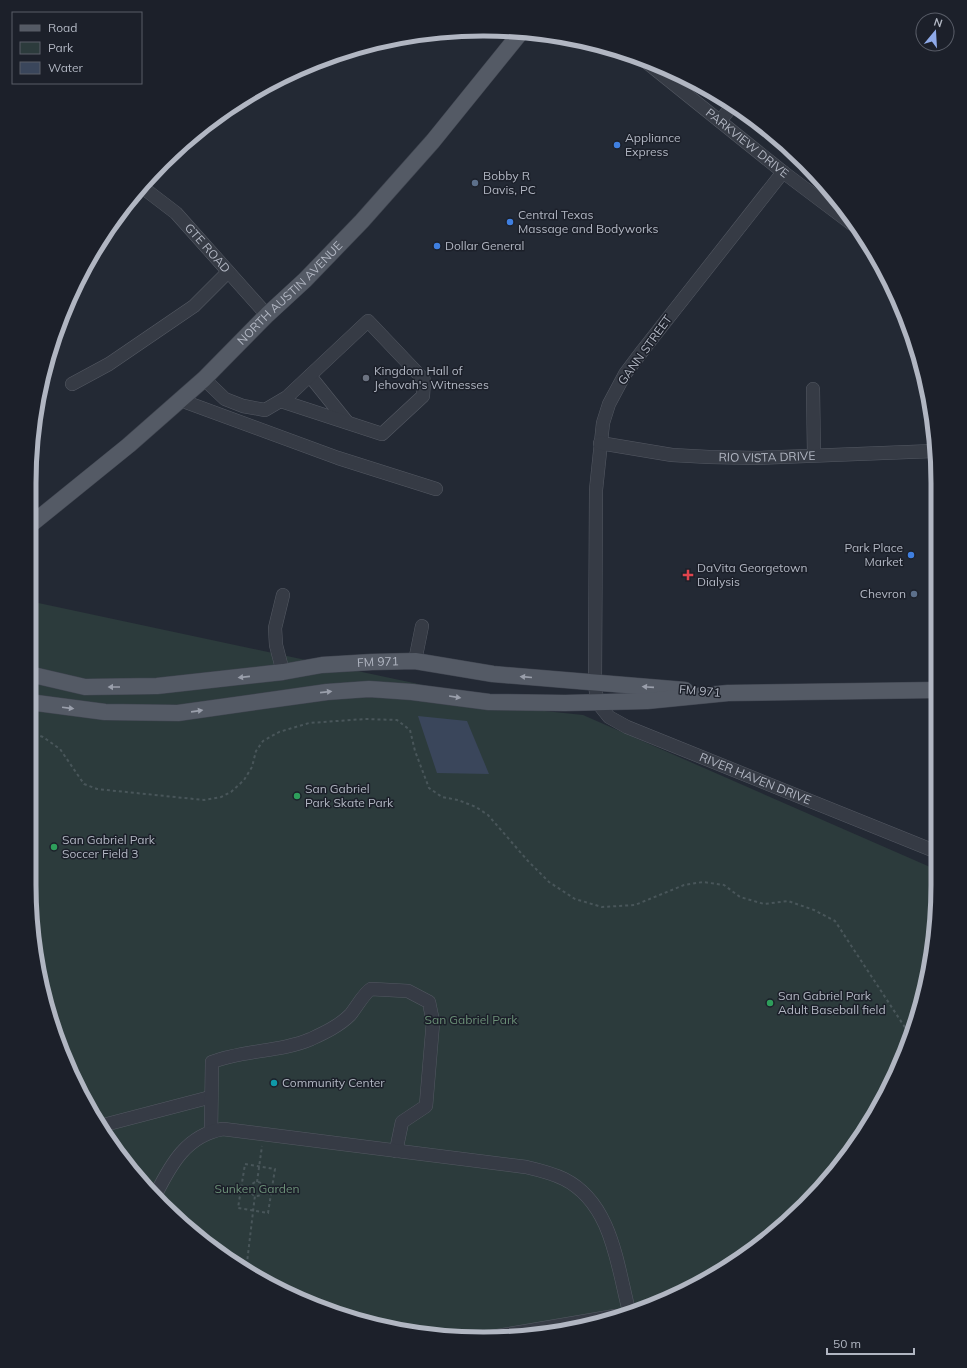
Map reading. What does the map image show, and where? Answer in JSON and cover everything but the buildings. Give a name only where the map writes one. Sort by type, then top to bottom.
[{"type":"main road","name":"NORTH AUSTIN AVENUE","points":[[36,520],[124,450],[204,380],[267,315],[305,280],[362,221],[433,141],[517,37]]},
{"type":"main road","name":"FM 971","points":[[36,676],[85,687],[157,686],[283,672],[329,665],[415,661],[493,674],[728,693]]},
{"type":"main road","points":[[283,672],[286,698]]},
{"type":"main road","name":"FM 971","points":[[36,703],[105,712],[178,713],[327,692],[369,689],[412,692],[489,702],[647,701],[728,693],[931,690]]},
{"type":"street","name":"PARKVIEW DRIVE","points":[[662,73],[783,172],[844,218]]},
{"type":"street","points":[[720,121],[729,109]]},
{"type":"street","name":"GANN STREET","points":[[594,683],[596,490],[603,423],[609,404],[625,374],[783,172]]},
{"type":"street","name":"GTE ROAD","points":[[146,190],[176,213],[267,315]]},
{"type":"street","points":[[72,384],[109,364],[194,306],[228,272]]},
{"type":"street","points":[[204,380],[225,399],[246,407],[265,410],[281,401],[310,376],[368,320],[424,380],[422,396],[382,434],[281,401]]},
{"type":"street","points":[[310,376],[347,422]]},
{"type":"street","points":[[813,389],[814,455]]},
{"type":"street","points":[[180,400],[338,458],[436,488]]},
{"type":"street","points":[[240,421],[246,407]]},
{"type":"street","name":"RIO VISTA DRIVE","points":[[600,443],[672,455],[709,457],[758,458],[930,451]]},
{"type":"street","points":[[283,595],[275,628],[276,645],[283,672]]},
{"type":"street","points":[[415,661],[422,626]]},
{"type":"street","name":"RIVER HAVEN DRIVE","points":[[594,683],[598,702],[609,716],[627,727],[931,850]]},
{"type":"street","points":[[211,1131],[210,1096],[212,1062],[224,1057],[263,1051],[309,1040],[340,1024],[363,1000],[366,992],[371,989],[408,991],[429,1002],[433,1022],[426,1106],[402,1122],[396,1151]]},
{"type":"street","points":[[106,1124],[210,1096]]},
{"type":"street","points":[[158,1191],[168,1172],[186,1147],[198,1137],[211,1131],[223,1129],[238,1129],[526,1167],[565,1180],[593,1203],[608,1229],[627,1308]]},
{"type":"path","points":[[36,734],[43,737],[60,749],[84,784],[97,789],[204,800],[221,797],[231,792],[244,780],[252,767],[256,751],[263,741],[279,732],[310,723],[365,719],[397,720],[410,730],[415,750],[429,788],[442,797],[458,800],[476,807],[488,815],[528,861],[549,882],[575,899],[602,907],[635,905],[684,885],[703,882],[724,886],[740,897],[764,904],[788,901],[814,910],[835,921],[906,1030]]},
{"type":"path","points":[[257,1182],[263,1133]]},
{"type":"path","points":[[245,1164],[259,1166],[275,1169],[268,1213],[238,1208],[245,1164]]},
{"type":"path","points":[[257,1182],[263,1185],[264,1190],[260,1195],[255,1196],[251,1193],[250,1189],[251,1184],[257,1182]]},
{"type":"path","points":[[247,1264],[255,1196]]},
{"type":"green space","name":"San Gabriel Park","points":[[36,602],[545,711],[583,715],[931,867],[930,914],[927,943],[916,1000],[897,1056],[885,1082],[856,1133],[839,1157],[800,1201],[756,1240],[732,1257],[681,1286],[655,1298],[599,1317],[571,1323],[513,1331],[484,1332],[454,1331],[396,1323],[368,1317],[312,1298],[286,1286],[235,1257],[188,1221],[147,1180],[128,1157],[111,1133],[82,1082],[70,1056],[51,1000],[40,943],[37,914]]},
{"type":"water","points":[[418,716],[467,721],[489,774],[437,773]]},
{"type":"place","name":"Appliance Express","points":[[617,145]]},
{"type":"place","name":"Bobby R Davis, PC","points":[[475,183]]},
{"type":"place","name":"Central Texas Massage and Bodyworks","points":[[510,222]]},
{"type":"place","name":"Dollar General","points":[[437,246]]},
{"type":"place","name":"Kingdom Hall of Jehovah's Witnesses","points":[[366,378]]},
{"type":"place","name":"Park Place Market","points":[[911,555]]},
{"type":"place","name":"DaVita Georgetown Dialysis","points":[[688,575]]},
{"type":"place","name":"Chevron","points":[[914,594]]},
{"type":"place","name":"San Gabriel Park Skate Park","points":[[297,796]]},
{"type":"place","name":"San Gabriel Park Soccer Field 3","points":[[54,847]]},
{"type":"place","name":"San Gabriel Park Adult Baseball field","points":[[770,1003]]},
{"type":"place","name":"Community Center","points":[[274,1083]]},
{"type":"park label","name":"Sunken Garden","points":[[257,1189]]}]
